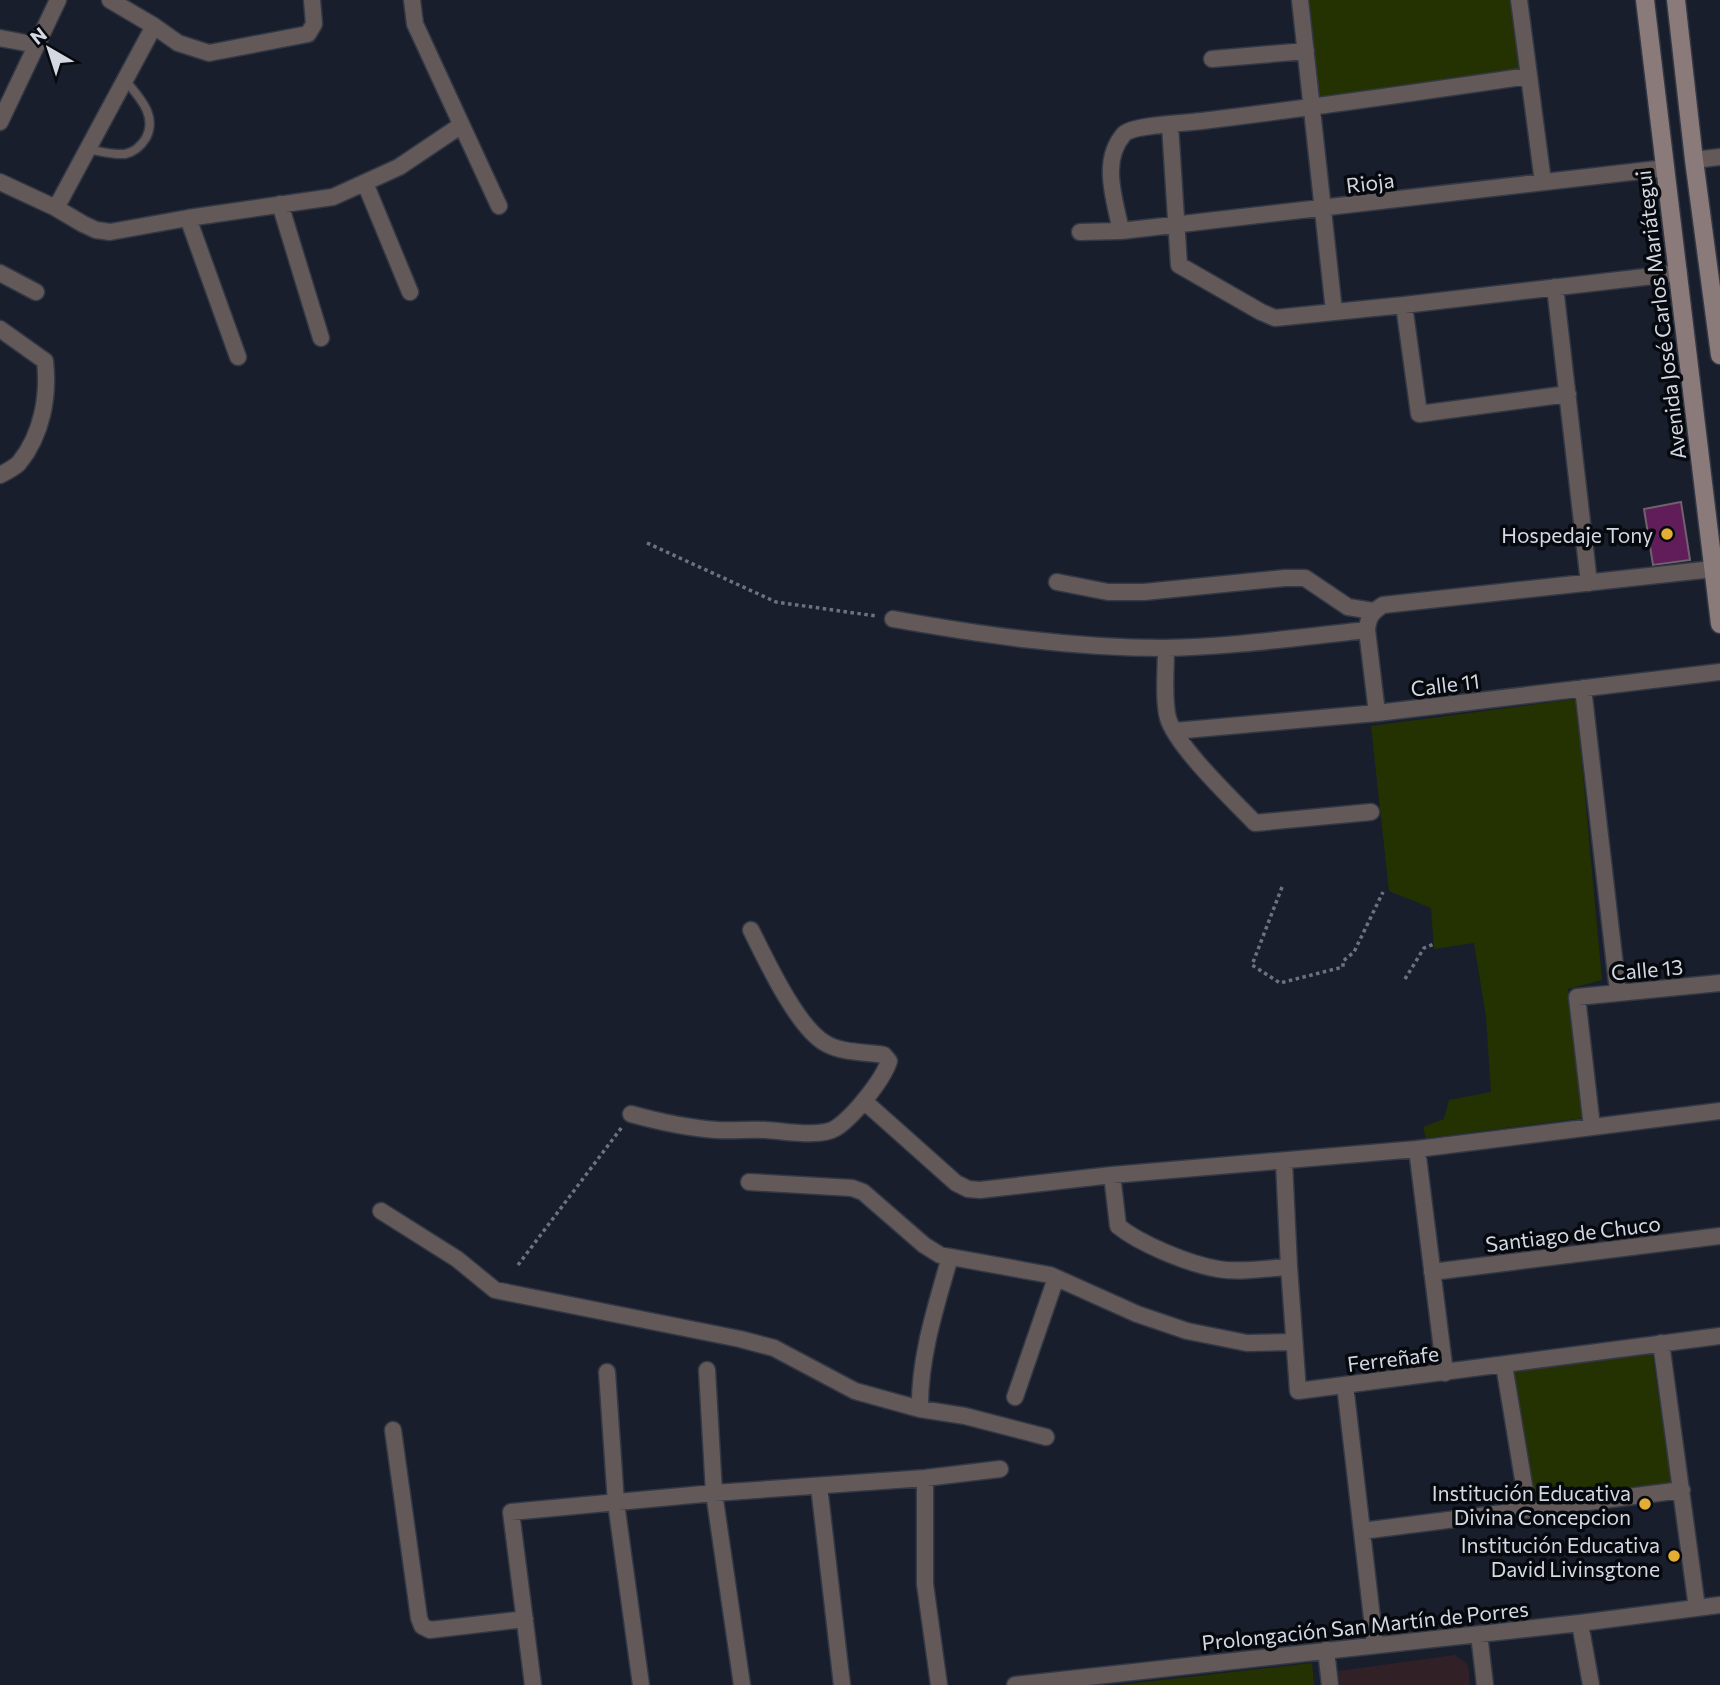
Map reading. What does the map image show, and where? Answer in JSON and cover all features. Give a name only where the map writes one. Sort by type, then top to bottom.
[{"type":"main road","name":"Avenida José Carlos Mariátegui","points":[[1645,0],[1720,624]]},
{"type":"main road","points":[[1676,0],[1720,355]]},
{"type":"street","points":[[0,122],[58,0]]},
{"type":"street","points":[[110,0],[178,43],[209,53],[308,34],[314,24],[312,0]]},
{"type":"street","points":[[412,0],[415,24],[499,206]]},
{"type":"street","points":[[1300,0],[1334,311]]},
{"type":"street","points":[[1520,0],[1543,183]]},
{"type":"street","points":[[56,208],[155,26]]},
{"type":"street","points":[[0,38],[37,45]]},
{"type":"street","points":[[1212,59],[1306,51]]},
{"type":"street","points":[[1121,231],[1110,170],[1112,156],[1118,144],[1125,132],[1135,127],[1312,108],[1529,76]]},
{"type":"street","points":[[1170,125],[1179,265],[1261,312],[1275,317],[1679,273]]},
{"type":"street","points":[[0,182],[96,230],[110,232],[333,197],[399,167],[460,126]]},
{"type":"street","points":[[1694,160],[1720,158]]},
{"type":"street","name":"Rioja","points":[[1080,232],[1178,225],[1666,168]]},
{"type":"street","points":[[365,183],[410,292]]},
{"type":"street","points":[[280,204],[321,338]]},
{"type":"street","points":[[188,218],[238,358]]},
{"type":"street","points":[[0,273],[36,292]]},
{"type":"street","points":[[1555,287],[1589,583]]},
{"type":"street","points":[[1404,305],[1419,414],[1568,394]]},
{"type":"street","points":[[0,329],[44,361],[47,383],[43,414],[31,445],[18,465],[0,475]]},
{"type":"street","points":[[1377,713],[1367,630],[1368,619],[1373,611],[1383,605],[1713,569]]},
{"type":"street","points":[[1057,582],[1108,592],[1144,592],[1305,578],[1348,607],[1373,611]]},
{"type":"street","points":[[893,619],[996,636],[1075,645],[1166,648],[1367,630]]},
{"type":"street","points":[[1166,648],[1168,718],[1174,730],[1200,765],[1255,823],[1371,812]]},
{"type":"street","name":"Calle 11","points":[[1174,730],[1377,713],[1720,672]]},
{"type":"street","points":[[1583,688],[1618,992]]},
{"type":"street","points":[[632,1114],[667,1124],[716,1130],[805,1133],[835,1130],[864,1101],[886,1071],[889,1061],[884,1055],[839,1049],[824,1043],[783,992],[751,930]]},
{"type":"street","name":"Calle 13","points":[[1592,1127],[1577,997],[1720,983]]},
{"type":"street","points":[[864,1101],[956,1183],[968,1189],[980,1190],[1112,1175],[1417,1149],[1720,1111]]},
{"type":"street","points":[[1417,1149],[1445,1373]]},
{"type":"street","name":"Ferreñafe","points":[[1284,1162],[1298,1391],[1720,1336]]},
{"type":"street","points":[[1112,1175],[1118,1226],[1148,1243],[1188,1261],[1219,1269],[1289,1267]]},
{"type":"street","points":[[749,1182],[852,1188],[863,1192],[924,1245],[940,1255],[1056,1278],[1137,1314],[1187,1331],[1247,1343],[1294,1342]]},
{"type":"street","points":[[382,1210],[457,1259],[495,1290],[629,1315],[774,1348],[855,1391],[920,1409],[965,1416],[1046,1437]]},
{"type":"street","name":"Santiago de Chuco","points":[[1432,1272],[1720,1236]]},
{"type":"street","points":[[920,1409],[919,1382],[950,1257]]},
{"type":"street","points":[[1015,1397],[1056,1278]]},
{"type":"street","points":[[1661,1342],[1698,1608]]},
{"type":"street","points":[[1504,1365],[1528,1510]]},
{"type":"street","points":[[707,1370],[714,1493],[742,1685]]},
{"type":"street","points":[[607,1372],[616,1503],[641,1685]]},
{"type":"street","points":[[1345,1385],[1375,1644]]},
{"type":"street","points":[[393,1430],[422,1626],[430,1630],[525,1619]]},
{"type":"street","points":[[533,1685],[511,1512],[714,1493],[925,1478],[1000,1469]]},
{"type":"street","points":[[925,1478],[925,1584],[939,1685]]},
{"type":"street","points":[[819,1486],[842,1685]]},
{"type":"street","points":[[1362,1531],[1682,1490]]},
{"type":"street","name":"Prolongación San Martín de Porres","points":[[1015,1685],[1720,1605]]},
{"type":"street","points":[[1580,1623],[1591,1685]]},
{"type":"street","points":[[1479,1634],[1485,1685]]},
{"type":"street","points":[[1326,1650],[1330,1685]]},
{"type":"lane","points":[[87,149],[122,154],[133,152],[142,145],[150,130],[149,117],[146,106],[125,79]]},
{"type":"path","points":[[648,543],[776,602],[893,619]]},
{"type":"path","points":[[1282,887],[1252,965],[1280,983],[1343,967],[1343,961],[1354,952],[1383,892]]},
{"type":"path","points":[[1405,979],[1424,948],[1434,944]]},
{"type":"path","points":[[518,1265],[632,1114]]},
{"type":"shaded area","points":[[1455,1655],[1468,1665],[1470,1685],[1340,1685],[1338,1671]]},
{"type":"green space","points":[[1307,0],[1513,0],[1521,71],[1317,102]]},
{"type":"green space","points":[[1576,699],[1602,980],[1568,989],[1584,1118],[1426,1138],[1423,1127],[1444,1119],[1449,1100],[1491,1092],[1486,1017],[1474,943],[1434,949],[1431,908],[1389,891],[1371,726]]},
{"type":"green space","points":[[1652,1352],[1672,1485],[1528,1504],[1509,1371]]},
{"type":"green space","points":[[1312,1663],[1314,1685],[1118,1685]]},
{"type":"building","name":"Hospedaje Tony","points":[[1681,502],[1690,560],[1653,565],[1644,509]]},
{"type":"place","name":"Hospedaje Tony","points":[[1667,534]]},
{"type":"place","name":"Institución Educativa Divina Concepcion","points":[[1645,1504]]},
{"type":"place","name":"Institución Educativa David Livinsgtone","points":[[1674,1556]]}]
